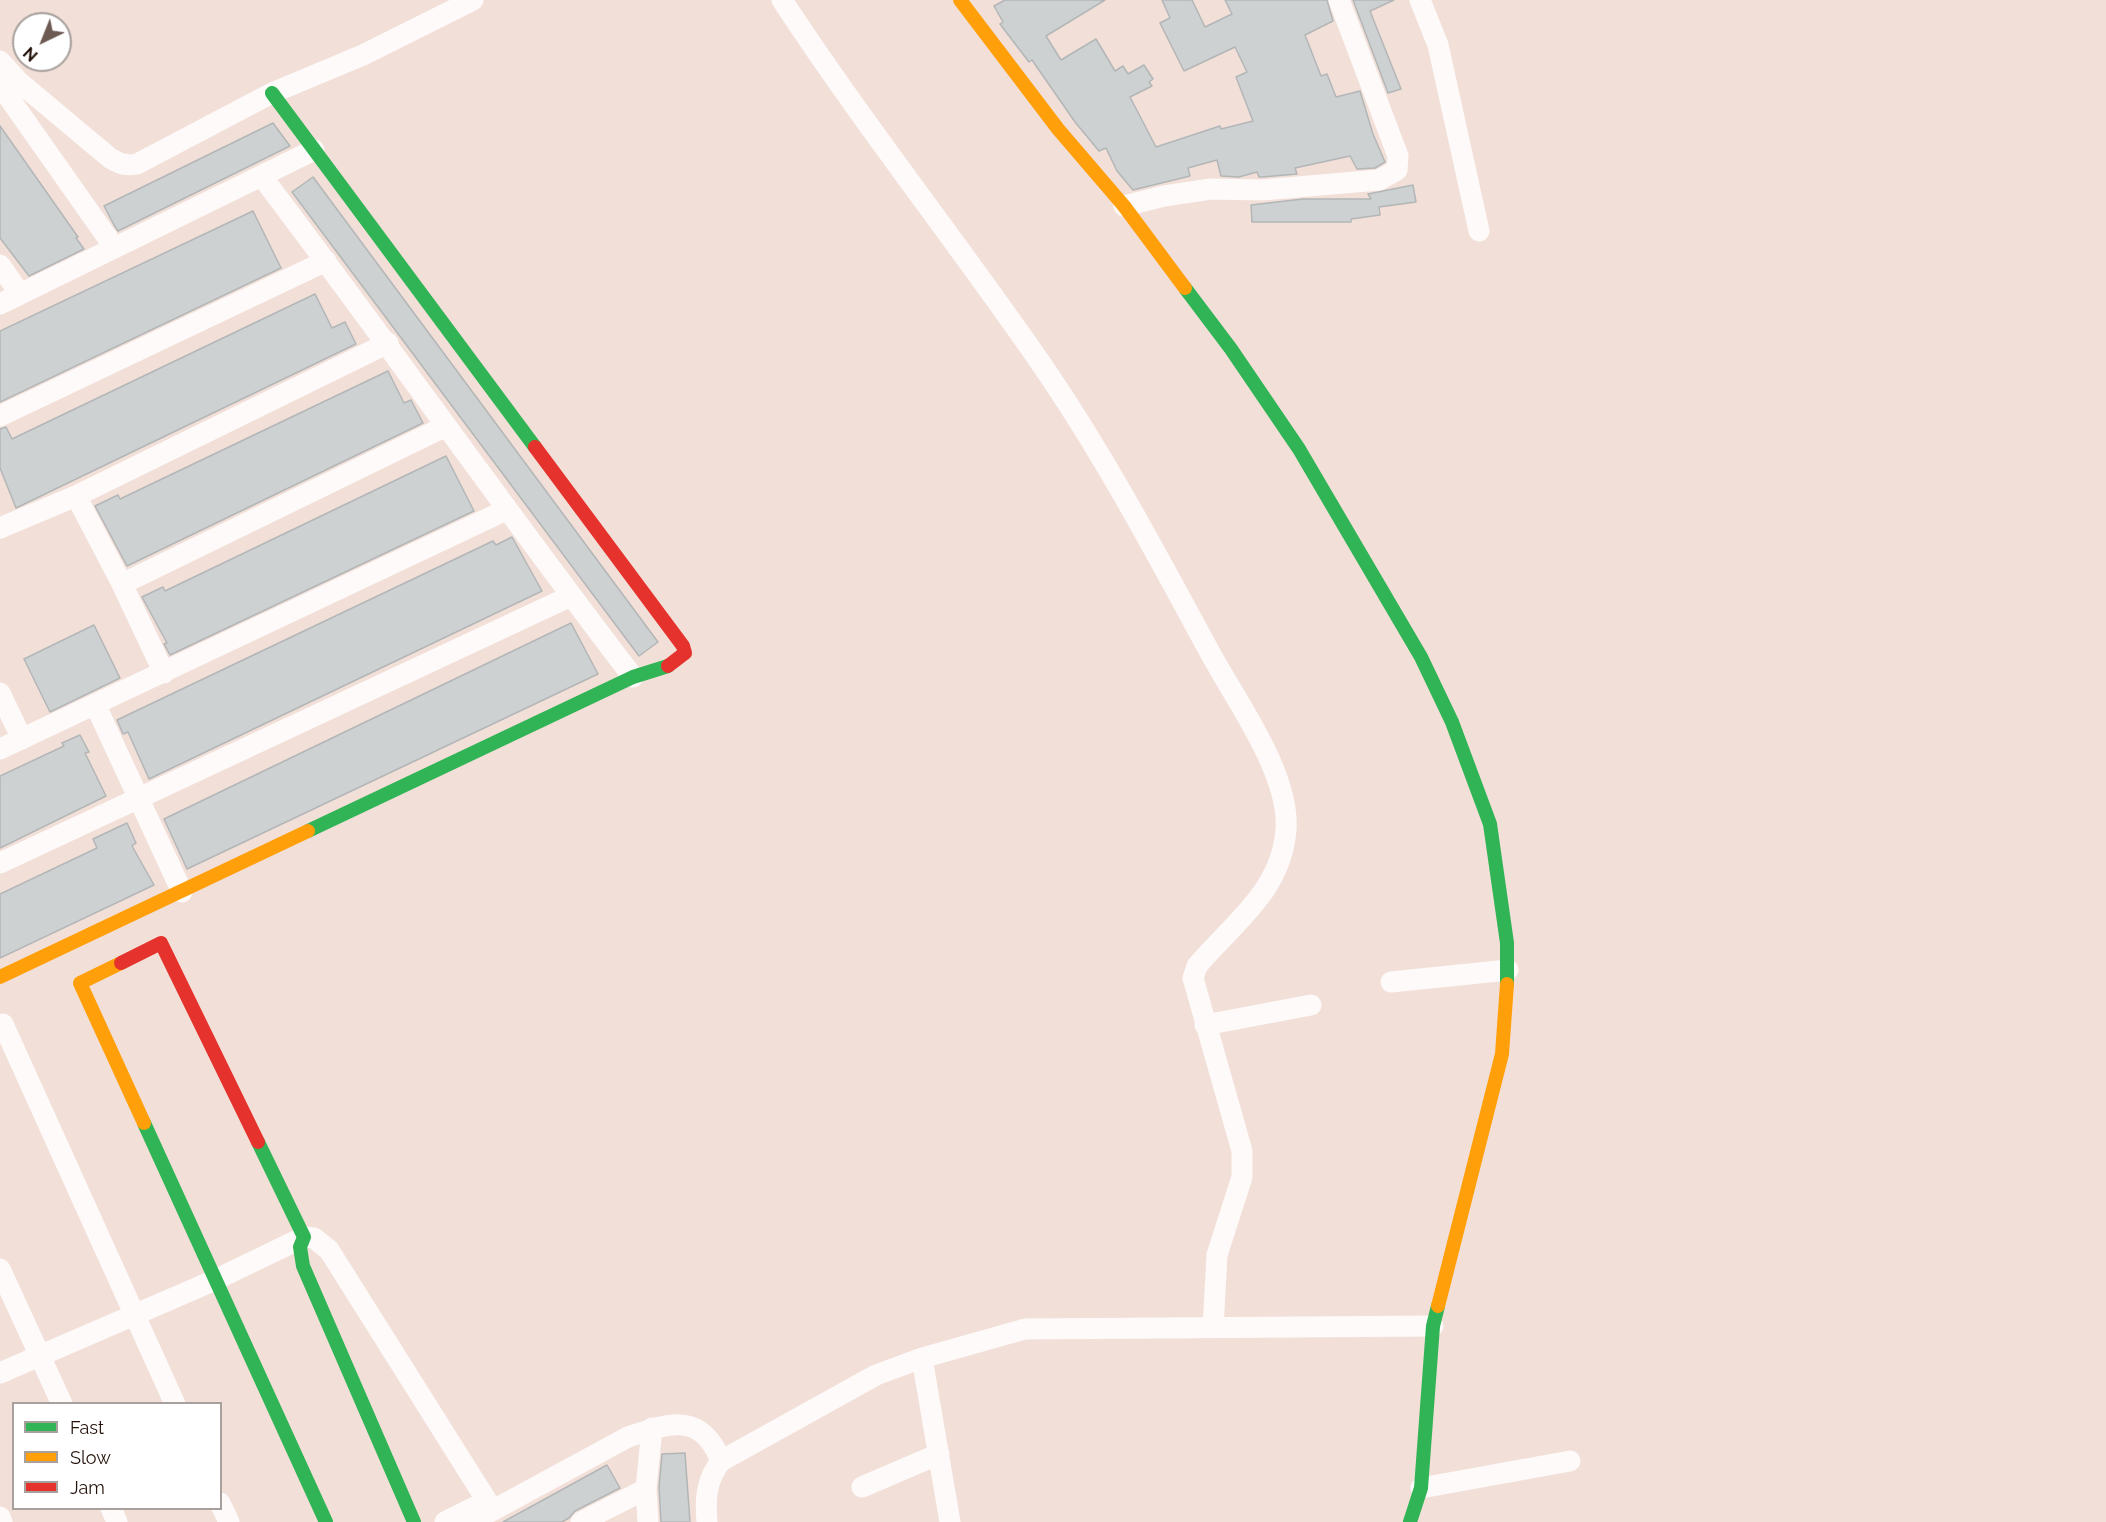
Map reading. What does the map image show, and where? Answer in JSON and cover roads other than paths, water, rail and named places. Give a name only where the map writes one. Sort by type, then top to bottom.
[{"type":"street","points":[[0,60],[18,81],[120,164],[137,164],[272,93],[363,55],[473,0]]},
{"type":"street","points":[[782,0],[1043,367],[1148,538],[1250,723],[1277,778],[1286,829],[1274,877],[1264,895],[1194,971],[1194,985],[1242,1151],[1244,1168],[1217,1256],[1213,1328]]},
{"type":"street","points":[[960,0],[1058,129],[1124,206],[1231,349],[1299,449],[1421,657],[1452,722],[1490,824],[1497,859],[1508,970],[1498,1072],[1433,1326],[1421,1488],[1410,1522]]},
{"type":"street","points":[[1124,206],[1164,196],[1211,189],[1262,190],[1379,180],[1397,170],[1398,156],[1339,0]]},
{"type":"street","points":[[1420,0],[1438,45],[1479,231]]},
{"type":"street","points":[[0,85],[114,247]]},
{"type":"street","points":[[0,977],[633,677],[678,662],[685,653],[683,646],[272,93]]},
{"type":"street","points":[[0,304],[114,247],[264,178],[314,150]]},
{"type":"street","points":[[264,178],[388,343],[506,510],[633,677]]},
{"type":"street","points":[[0,416],[326,261]]},
{"type":"street","points":[[0,265],[20,294]]},
{"type":"street","points":[[2,521],[76,496],[388,343]]},
{"type":"street","points":[[122,584],[446,426]]},
{"type":"street","points":[[76,496],[122,584],[164,673]]},
{"type":"street","points":[[0,749],[506,510]]},
{"type":"street","points":[[0,863],[139,800],[571,596]]},
{"type":"street","points":[[0,693],[22,739]]},
{"type":"street","points":[[95,704],[182,891]]},
{"type":"street","points":[[326,1522],[80,983],[161,943],[304,1237],[300,1247],[303,1266],[414,1522]]},
{"type":"street","points":[[1391,982],[1508,970]]},
{"type":"street","points":[[1205,1025],[1311,1005]]},
{"type":"street","points":[[0,1025],[3,1024],[8,1034],[174,1402]]},
{"type":"street","points":[[0,1373],[214,1280],[304,1237],[314,1238],[329,1250],[487,1501],[445,1522]]},
{"type":"street","points":[[0,1269],[61,1402]]},
{"type":"street","points":[[707,1522],[706,1504],[709,1478],[721,1461],[876,1375],[922,1358],[1025,1329],[1433,1326]]},
{"type":"street","points":[[922,1358],[950,1522]]},
{"type":"street","points":[[472,1522],[628,1437],[652,1428],[680,1424],[693,1426],[706,1436],[721,1461]]},
{"type":"street","points":[[648,1522],[646,1489],[652,1428]]},
{"type":"street","points":[[862,1487],[939,1454]]},
{"type":"street","points":[[1421,1488],[1570,1461]]},
{"type":"street","points":[[581,1522],[646,1489]]},
{"type":"street","points":[[222,1507],[229,1522]]},
{"type":"street","points":[[0,1517],[2,1522]]}]
